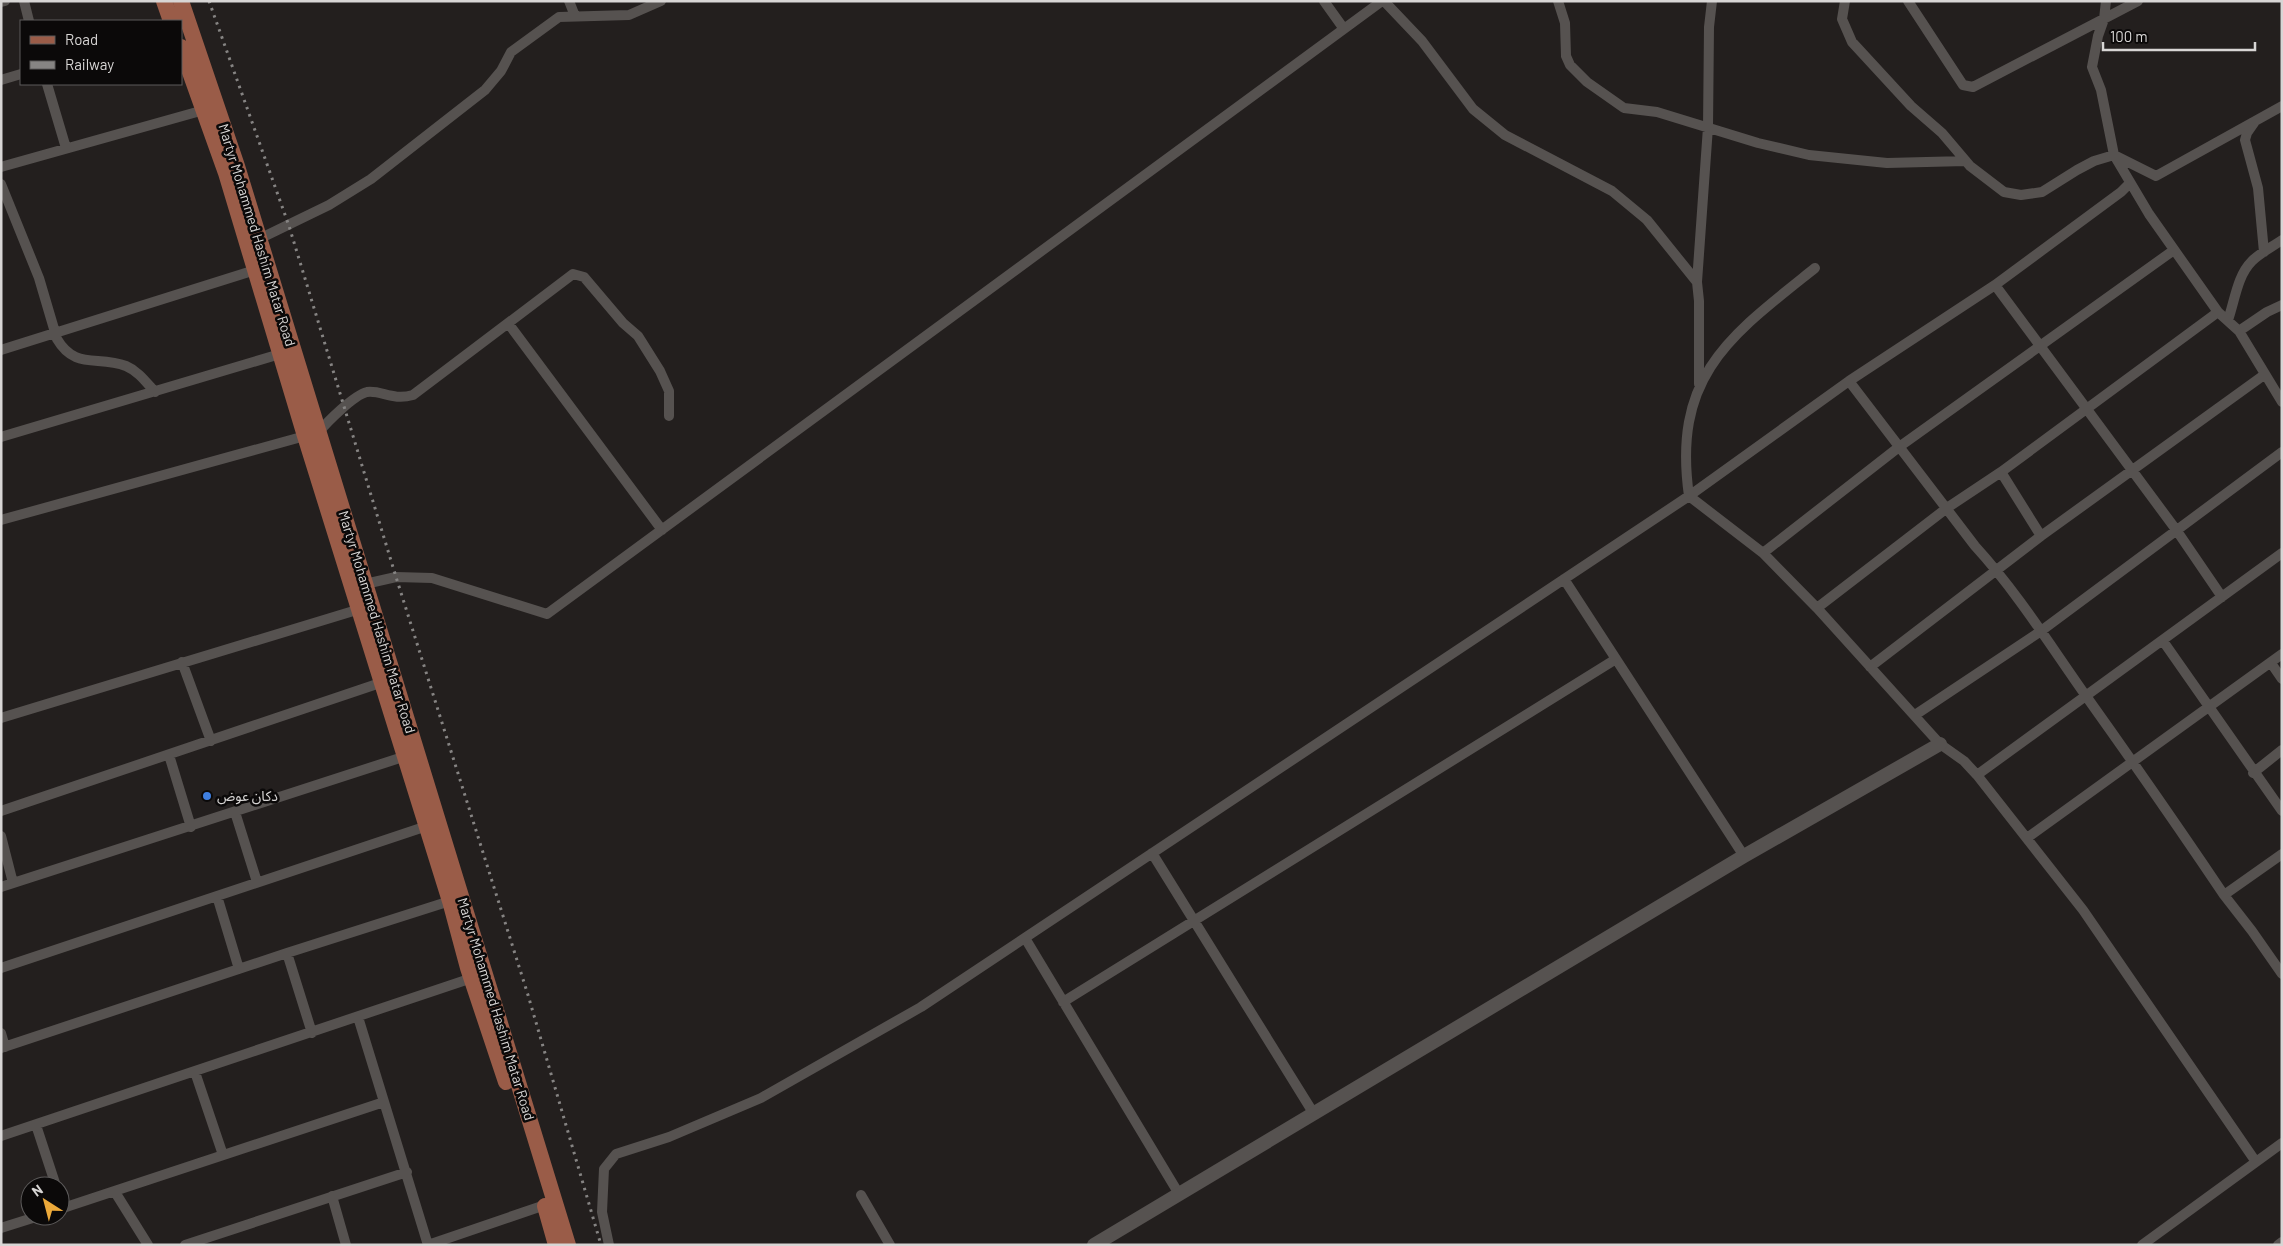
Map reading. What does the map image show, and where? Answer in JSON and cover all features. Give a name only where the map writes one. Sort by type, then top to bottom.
[{"type":"main road","points":[[164,1],[171,20]]},
{"type":"main road","name":"Martyr Mohammed Hashim Matar Road","points":[[181,1],[216,102],[259,239],[360,609],[388,681],[568,1245]]},
{"type":"main road","name":"Martyr Mohammed Hashim Matar Road","points":[[182,50],[204,110],[280,354],[312,434],[365,584],[406,756],[472,978],[545,1205],[556,1245]]},
{"type":"street","points":[[24,1],[29,20]]},
{"type":"street","points":[[569,1],[575,16]]},
{"type":"street","points":[[259,239],[329,205],[371,179],[485,90],[500,71],[511,52],[560,17],[629,15],[660,1]]},
{"type":"street","points":[[1324,1],[1344,29]]},
{"type":"street","points":[[365,584],[396,578],[432,578],[547,614],[1383,1],[1422,41],[1473,109],[1505,135],[1612,191],[1647,220],[1697,282]]},
{"type":"street","points":[[1558,1],[1566,31],[1566,56],[1570,65],[1576,72],[1624,108],[1656,112],[1784,150],[1835,159],[1914,164],[1966,161]]},
{"type":"street","points":[[1712,1],[1709,27],[1708,127],[1697,282],[1699,385],[1687,432],[1685,464],[1689,496],[1762,553],[1817,608],[1940,744],[1964,761],[1977,775],[2083,910],[2256,1162]]},
{"type":"street","points":[[1845,1],[1842,19],[1852,42],[1911,106],[1942,133],[1966,161],[2004,192],[2021,195],[2042,192],[2094,161],[2114,155],[2156,176],[2282,106]]},
{"type":"street","points":[[1908,1],[1963,85],[1973,87],[2138,1]]},
{"type":"street","points":[[2106,1],[2104,19],[2098,36],[2092,67],[2101,90],[2114,155],[2129,184],[2218,312],[2239,331],[2282,402]]},
{"type":"street","points":[[1,80],[20,74]]},
{"type":"street","points":[[47,85],[66,148]]},
{"type":"street","points":[[1,167],[204,110]]},
{"type":"street","points":[[2256,121],[2247,133],[2245,140],[2258,188],[2264,252]]},
{"type":"street","points":[[1,184],[40,278],[55,333],[62,348],[78,359],[125,366],[136,372],[155,392]]},
{"type":"street","points":[[610,1245],[602,1212],[604,1170],[616,1154],[669,1137],[761,1098],[921,1007],[1689,496],[1849,381],[1995,285],[2121,192],[2129,184]]},
{"type":"street","points":[[2228,320],[2241,278],[2254,260],[2282,240]]},
{"type":"street","points":[[1762,553],[1899,447],[2174,250]]},
{"type":"street","points":[[1699,385],[1719,353],[1736,335],[1764,309],[1815,268]]},
{"type":"street","points":[[1,350],[255,270]]},
{"type":"street","points":[[1,520],[312,434],[361,394],[368,392],[402,398],[413,395],[573,274],[584,277],[623,323],[638,336],[660,371],[669,392],[669,416]]},
{"type":"street","points":[[1995,285],[2086,410],[2178,531],[2222,597]]},
{"type":"street","points":[[2239,331],[2267,312],[2282,305]]},
{"type":"street","points":[[1817,608],[1947,508],[2001,472],[2218,312]]},
{"type":"street","points":[[508,323],[662,530]]},
{"type":"street","points":[[1,437],[280,354]]},
{"type":"street","points":[[1870,667],[2041,536],[2264,375]]},
{"type":"street","points":[[1849,381],[2041,631],[2133,760],[2224,895],[2282,974]]},
{"type":"street","points":[[1915,715],[2041,631],[2282,452]]},
{"type":"street","points":[[2001,472],[2041,536]]},
{"type":"street","points":[[1977,775],[2282,553]]},
{"type":"street","points":[[1564,579],[1744,856]]},
{"type":"street","points":[[1,718],[360,609]]},
{"type":"street","points":[[2163,641],[2208,708],[2282,811]]},
{"type":"street","points":[[2028,838],[2133,760],[2282,654]]},
{"type":"street","points":[[1063,1002],[1616,659]]},
{"type":"street","points":[[182,662],[211,741]]},
{"type":"street","points":[[2271,663],[2282,679]]},
{"type":"street","points":[[1,811],[388,681]]},
{"type":"street","points":[[1094,1245],[1744,856],[1940,744]]},
{"type":"street","points":[[2253,772],[2282,750]]},
{"type":"street","points":[[169,755],[191,827]]},
{"type":"street","points":[[1,887],[406,756]]},
{"type":"street","points":[[235,812],[257,882]]},
{"type":"street","points":[[1,968],[427,826]]},
{"type":"street","points":[[1,836],[13,883]]},
{"type":"street","points":[[1152,853],[1314,1114]]},
{"type":"street","points":[[2224,895],[2282,854]]},
{"type":"street","points":[[217,896],[240,969]]},
{"type":"street","points":[[1,1033],[3,1048],[287,953],[450,901]]},
{"type":"street","points":[[1025,938],[1179,1194]]},
{"type":"street","points":[[287,953],[312,1033]]},
{"type":"street","points":[[1,1136],[472,978]]},
{"type":"street","points":[[358,1017],[428,1245],[545,1205]]},
{"type":"street","points":[[195,1072],[223,1155]]},
{"type":"street","points":[[70,1204],[115,1192],[384,1102]]},
{"type":"street","points":[[36,1125],[53,1176]]},
{"type":"street","points":[[2142,1245],[2282,1143]]},
{"type":"street","points":[[185,1245],[407,1172]]},
{"type":"street","points":[[115,1192],[148,1245]]},
{"type":"street","points":[[861,1195],[890,1245]]},
{"type":"street","points":[[332,1196],[346,1245]]},
{"type":"street","points":[[1,1228],[20,1222]]},
{"type":"street","points":[[2278,1245],[2282,1242]]},
{"type":"railway","points":[[209,1],[289,226],[396,577],[528,995],[601,1245]]},
{"type":"place","name":"دكان عوض","points":[[207,796]]}]
